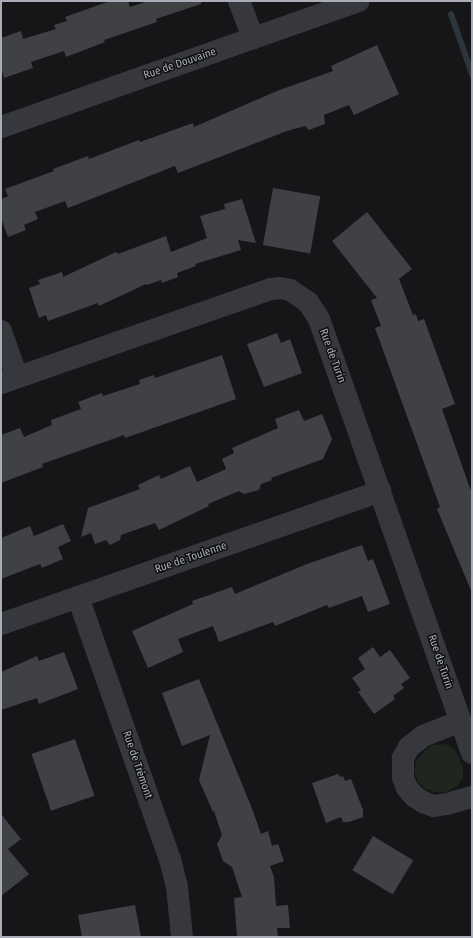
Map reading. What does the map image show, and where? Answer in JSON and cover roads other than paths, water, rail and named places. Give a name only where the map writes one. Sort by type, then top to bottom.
[{"type":"street","points":[[239,1],[253,38]]},
{"type":"street","name":"Rue de Douvaine","points":[[1,127],[358,1]]},
{"type":"street","name":"Rue de Turin","points":[[9,380],[270,289],[280,288],[290,290],[308,302],[319,319],[472,753]]},
{"type":"street","points":[[1,331],[9,380]]},
{"type":"street","name":"Rue de Toulenne","points":[[1,624],[380,491]]},
{"type":"street","name":"Rue de Trémont","points":[[78,597],[170,859],[177,887],[182,937]]},
{"type":"street","points":[[461,721],[423,736],[409,747],[403,758],[403,778],[407,788],[423,802],[434,806],[472,797]]},
{"type":"waterway","points":[[451,14],[472,74]]}]
